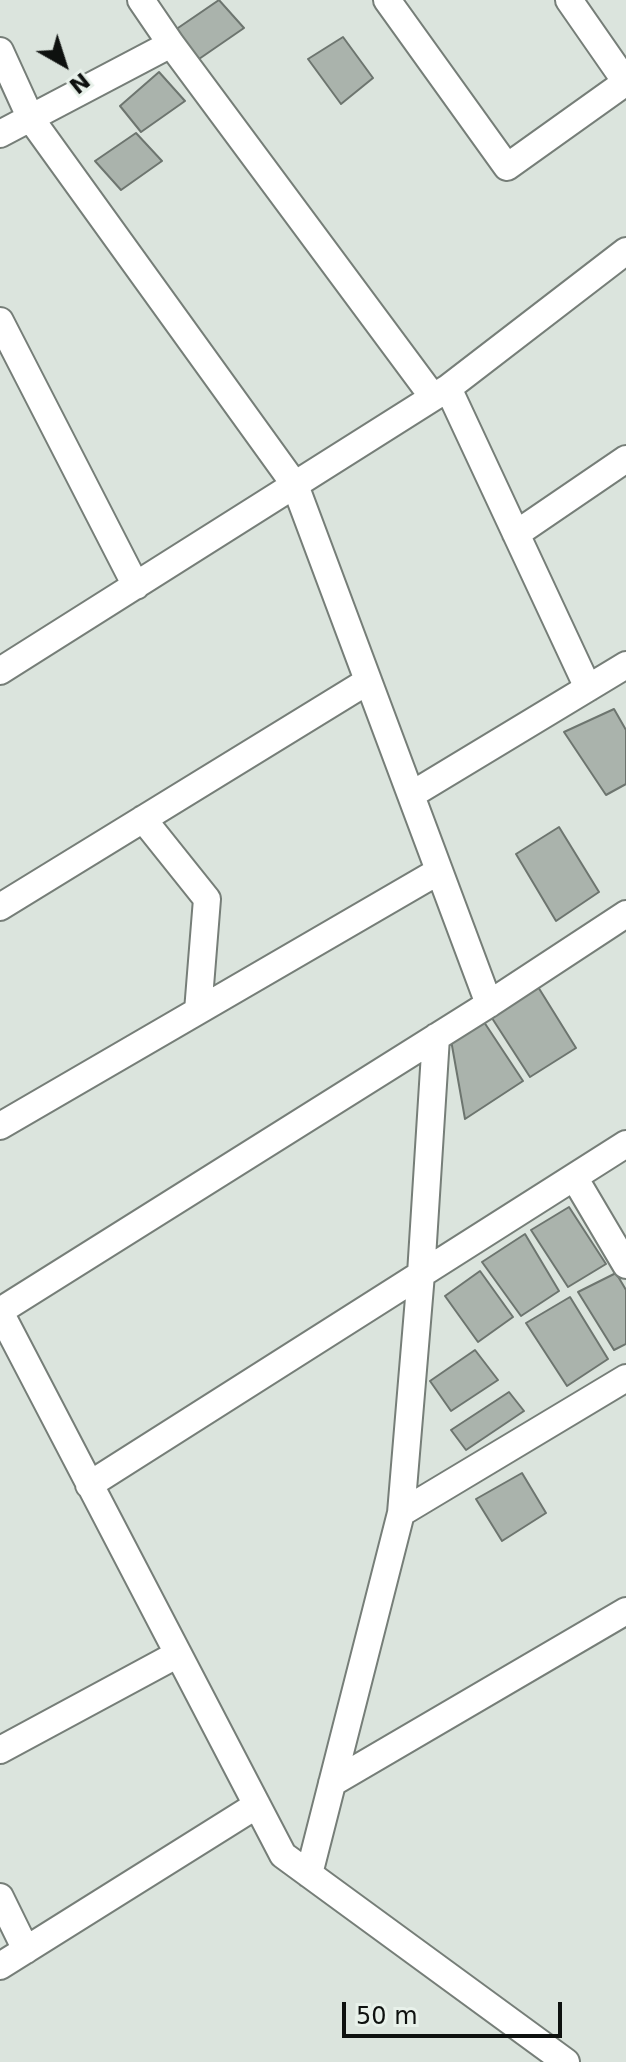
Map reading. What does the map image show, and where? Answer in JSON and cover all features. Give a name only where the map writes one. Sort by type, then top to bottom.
[{"type":"street","points":[[141,0],[171,44],[441,392],[516,534],[588,688]]},
{"type":"street","points":[[387,0],[507,167],[626,82],[569,0]]},
{"type":"street","points":[[0,134],[171,44]]},
{"type":"street","points":[[0,51],[31,119],[295,485],[489,1004]]},
{"type":"street","points":[[3,661],[136,586],[441,392],[626,251]]},
{"type":"street","points":[[0,321],[136,586]]},
{"type":"street","points":[[516,534],[626,459]]},
{"type":"street","points":[[411,795],[626,665]]},
{"type":"street","points":[[0,907],[368,681]]},
{"type":"street","points":[[143,819],[207,899],[198,1011]]},
{"type":"street","points":[[0,1126],[439,871]]},
{"type":"street","points":[[566,2062],[283,1855],[0,1311],[489,1004],[626,914]]},
{"type":"street","points":[[309,1874],[401,1513],[421,1274],[436,1037]]},
{"type":"street","points":[[89,1485],[626,1144]]},
{"type":"street","points":[[574,1177],[626,1265]]},
{"type":"street","points":[[401,1513],[626,1378]]},
{"type":"street","points":[[332,1783],[626,1611]]},
{"type":"street","points":[[0,1750],[178,1654]]},
{"type":"street","points":[[0,1966],[257,1805]]},
{"type":"street","points":[[0,1897],[26,1950]]},
{"type":"building","points":[[219,0],[244,28],[199,59],[175,30]]},
{"type":"building","points":[[343,37],[373,78],[341,104],[308,59]]},
{"type":"building","points":[[159,72],[185,101],[141,132],[120,106]]},
{"type":"building","points":[[136,133],[162,161],[121,190],[95,161]]},
{"type":"building","points":[[614,709],[626,730],[626,784],[606,795],[564,732]]},
{"type":"building","points":[[559,827],[599,892],[556,921],[516,854]]},
{"type":"building","points":[[535,982],[576,1048],[530,1077],[490,1015]]},
{"type":"building","points":[[482,1019],[523,1081],[465,1119],[451,1040]]},
{"type":"building","points":[[569,1207],[606,1264],[568,1287],[531,1230]]},
{"type":"building","points":[[525,1234],[559,1291],[521,1316],[482,1262]]},
{"type":"building","points":[[480,1271],[513,1317],[478,1342],[445,1296]]},
{"type":"building","points":[[616,1273],[626,1290],[626,1344],[614,1350],[578,1292]]},
{"type":"building","points":[[570,1297],[608,1359],[567,1386],[526,1323]]},
{"type":"building","points":[[475,1350],[498,1380],[451,1411],[430,1381]]},
{"type":"building","points":[[509,1392],[524,1411],[466,1450],[451,1430]]},
{"type":"building","points":[[522,1473],[546,1513],[502,1541],[476,1499]]}]
